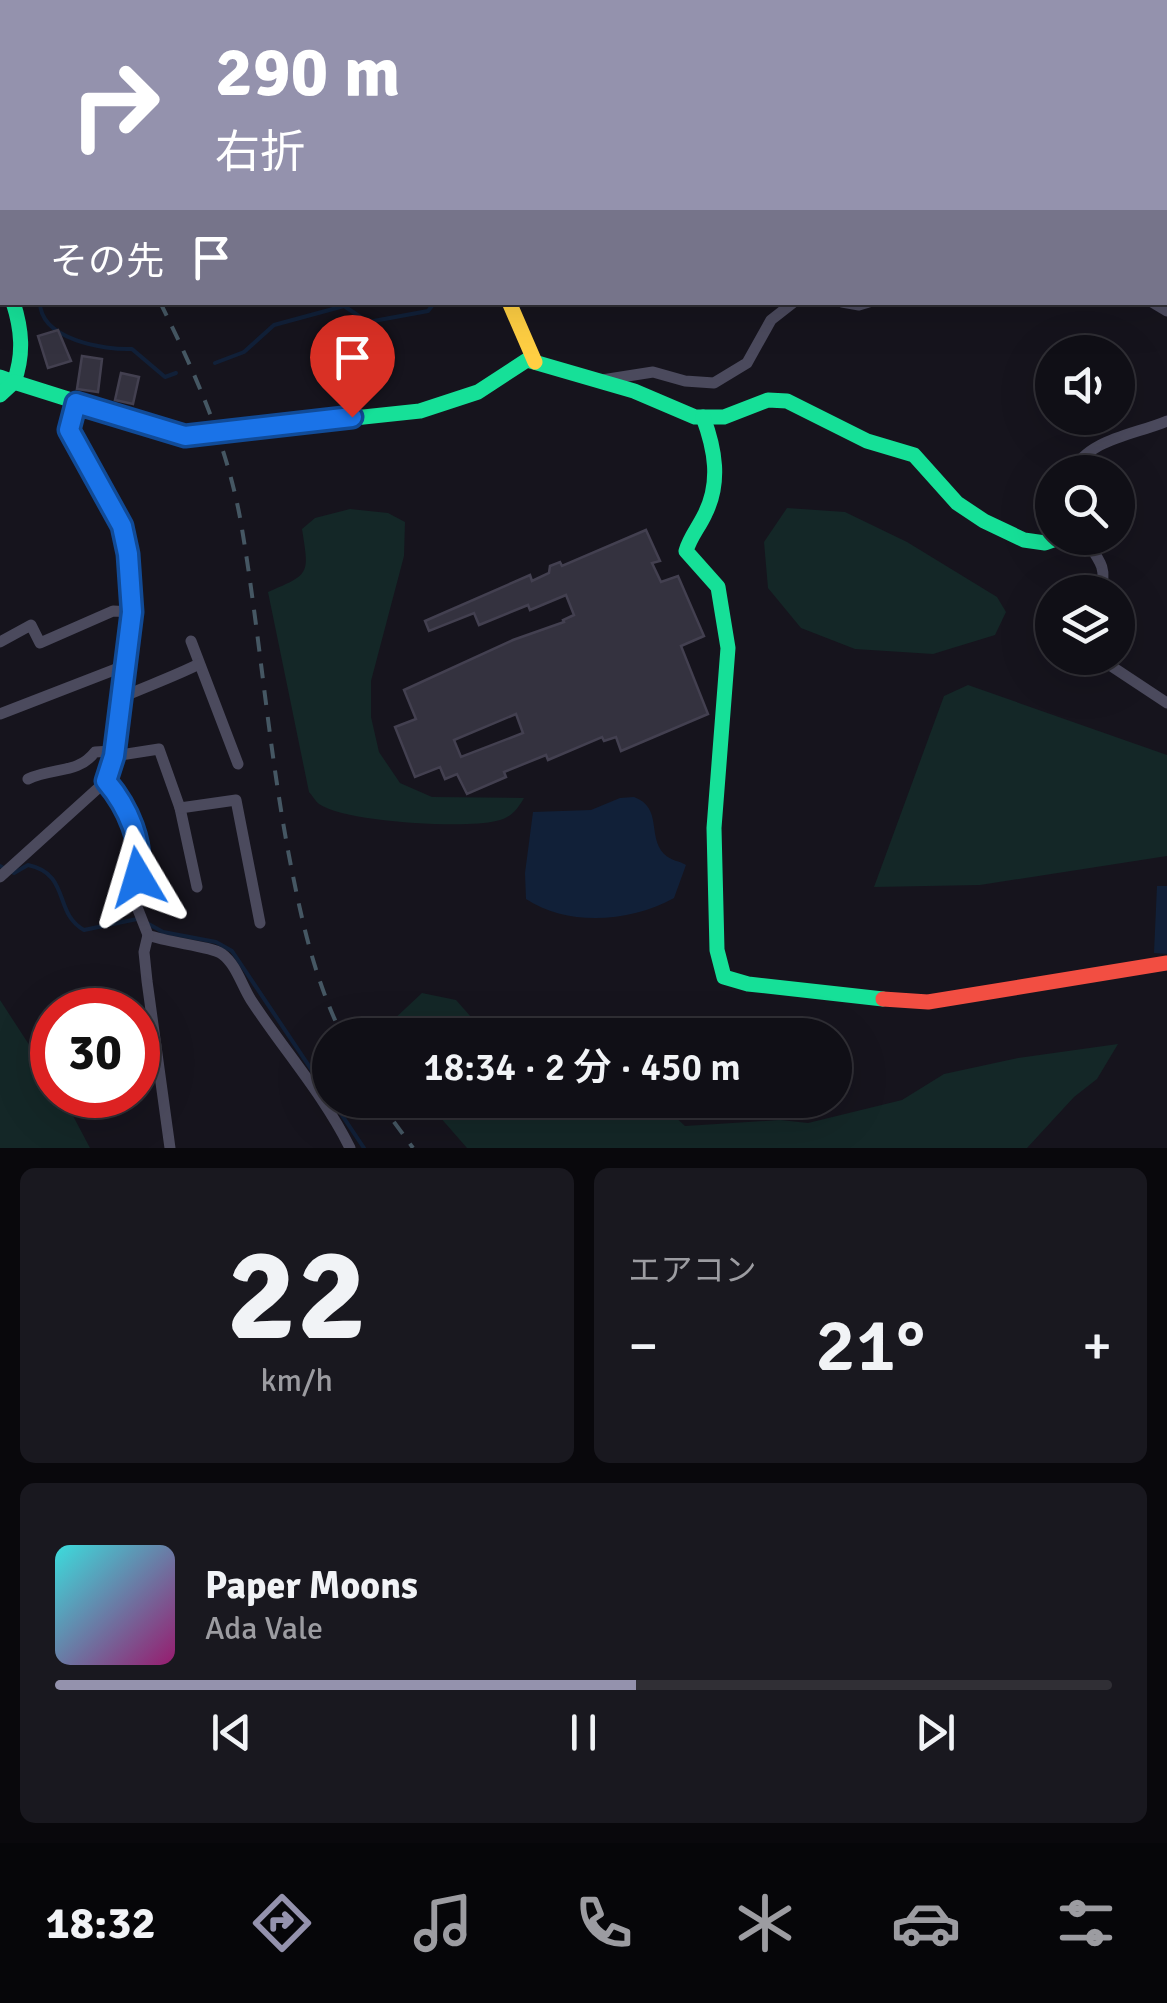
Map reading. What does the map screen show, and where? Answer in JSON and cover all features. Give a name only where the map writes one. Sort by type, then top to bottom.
[{"type":"street","points":[[0,395],[25,345],[14,305]]},
{"type":"street","points":[[510,305],[535,362]]},
{"type":"street","points":[[599,380],[653,372],[685,381],[714,383],[747,362],[771,320],[790,305]]},
{"type":"street","points":[[7,379],[185,436],[420,410],[478,392],[527,360],[634,391],[695,417],[724,417],[768,400],[787,401],[867,441],[914,455],[957,502],[984,522],[1035,542]]},
{"type":"street","points":[[0,877],[106,781],[113,754],[132,612],[122,526],[69,430],[76,403]]},
{"type":"street","points":[[703,417],[717,478],[709,507],[687,541],[686,551],[718,587],[728,648],[714,828],[717,950],[724,977],[748,984],[842,996],[928,1002],[1167,964]]},
{"type":"street","points":[[1083,455],[1092,447],[1167,421]]},
{"type":"street","points":[[0,642],[31,625],[40,644],[114,611],[132,612]]},
{"type":"street","points":[[190,642],[238,764]]},
{"type":"street","points":[[120,698],[199,664]]},
{"type":"street","points":[[0,714],[124,666]]},
{"type":"street","points":[[1125,675],[1167,703]]},
{"type":"street","points":[[28,779],[48,770],[86,764],[94,752],[160,749],[180,808],[196,887]]},
{"type":"street","points":[[106,781],[126,810],[136,836],[140,866],[136,902],[148,933],[144,952],[146,981],[170,1148]]},
{"type":"street","points":[[180,808],[236,800],[260,922]]},
{"type":"street","points":[[148,933],[166,943],[210,949],[228,960],[350,1148]]},
{"type":"green space","points":[[787,508],[845,512],[907,542],[997,597],[1006,612],[995,635],[933,654],[855,649],[801,628],[768,588],[764,542]]},
{"type":"green space","points":[[350,509],[388,513],[405,522],[404,556],[371,681],[371,717],[379,752],[400,783],[432,797],[524,798],[506,818],[459,824],[378,819],[333,810],[319,804],[309,792],[268,592],[304,571],[302,529],[315,518]]},
{"type":"green space","points":[[968,685],[1167,755],[1167,856],[980,885],[874,887],[944,696]]},
{"type":"green space","points":[[422,993],[456,1000],[472,1018],[395,1018]]},
{"type":"green space","points":[[0,1000],[30,1046],[30,1118],[74,1118],[90,1148],[0,1148]]},
{"type":"green space","points":[[1118,1044],[1097,1079],[1074,1097],[1027,1148],[467,1148],[441,1118],[676,1118],[685,1126],[780,1120],[808,1123],[852,1118],[852,1112],[902,1100],[944,1074],[1018,1058]]},
{"type":"water","points":[[634,797],[649,808],[664,854],[686,865],[674,898],[639,912],[600,918],[561,914],[526,899],[525,873],[533,812],[591,810],[620,798]]},
{"type":"water","points":[[1157,886],[1167,886],[1167,954],[1154,953]]},
{"type":"building","points":[[58,330],[71,361],[48,368],[38,336]]},
{"type":"building","points":[[82,356],[102,359],[98,392],[77,389]]},
{"type":"building","points":[[121,373],[139,377],[133,404],[115,400]]},
{"type":"building","points":[[646,530],[660,561],[652,563],[661,582],[678,576],[704,636],[681,646],[708,714],[621,751],[616,737],[604,741],[602,737],[548,760],[546,755],[504,772],[506,777],[467,794],[457,774],[445,779],[440,767],[415,777],[395,727],[416,719],[404,690],[574,615],[566,595],[479,625],[474,613],[429,631],[425,621],[530,575],[532,581],[549,573],[550,566],[560,562],[562,566]],"holes":[[[516,714],[523,733],[461,757],[454,740]]]},
{"type":"waterway","points":[[41,305],[51,326],[62,334],[91,345],[132,349],[165,377],[176,373]]},
{"type":"waterway","points":[[215,363],[244,352],[274,325],[344,306],[368,322],[428,311],[433,305]]},
{"type":"waterway","points":[[0,866],[14,873],[28,865],[51,877],[68,914],[84,930],[137,919]]},
{"type":"waterway","points":[[145,922],[163,932],[216,942],[232,951],[364,1148]]},
{"type":"railway","points":[[161,305],[208,409],[235,494],[293,876],[312,957],[335,1018]]},
{"type":"railway","points":[[391,1118],[413,1148]]},
{"type":"traffic: fast","points":[[0,377],[14,382],[19,362],[20,332],[14,305]]},
{"type":"traffic: fast","points":[[0,395],[14,382],[185,436],[420,411],[478,392],[527,360],[634,391],[695,417],[724,417],[768,400],[787,401],[867,441],[914,455],[957,503],[984,521],[1035,542]]},
{"type":"traffic: fast","points":[[703,417],[711,441],[715,478],[710,502],[686,551],[718,587],[728,648],[714,828],[717,950],[724,977],[748,984],[883,999]]},
{"type":"traffic: slow","points":[[510,305],[535,362]]},
{"type":"traffic: jam","points":[[883,999],[928,1002],[1167,963]]},
{"type":"route","points":[[138,877],[136,836],[118,795],[106,781],[114,756],[132,612],[128,554],[122,526],[69,430],[76,403],[185,436],[352,417]]}]
